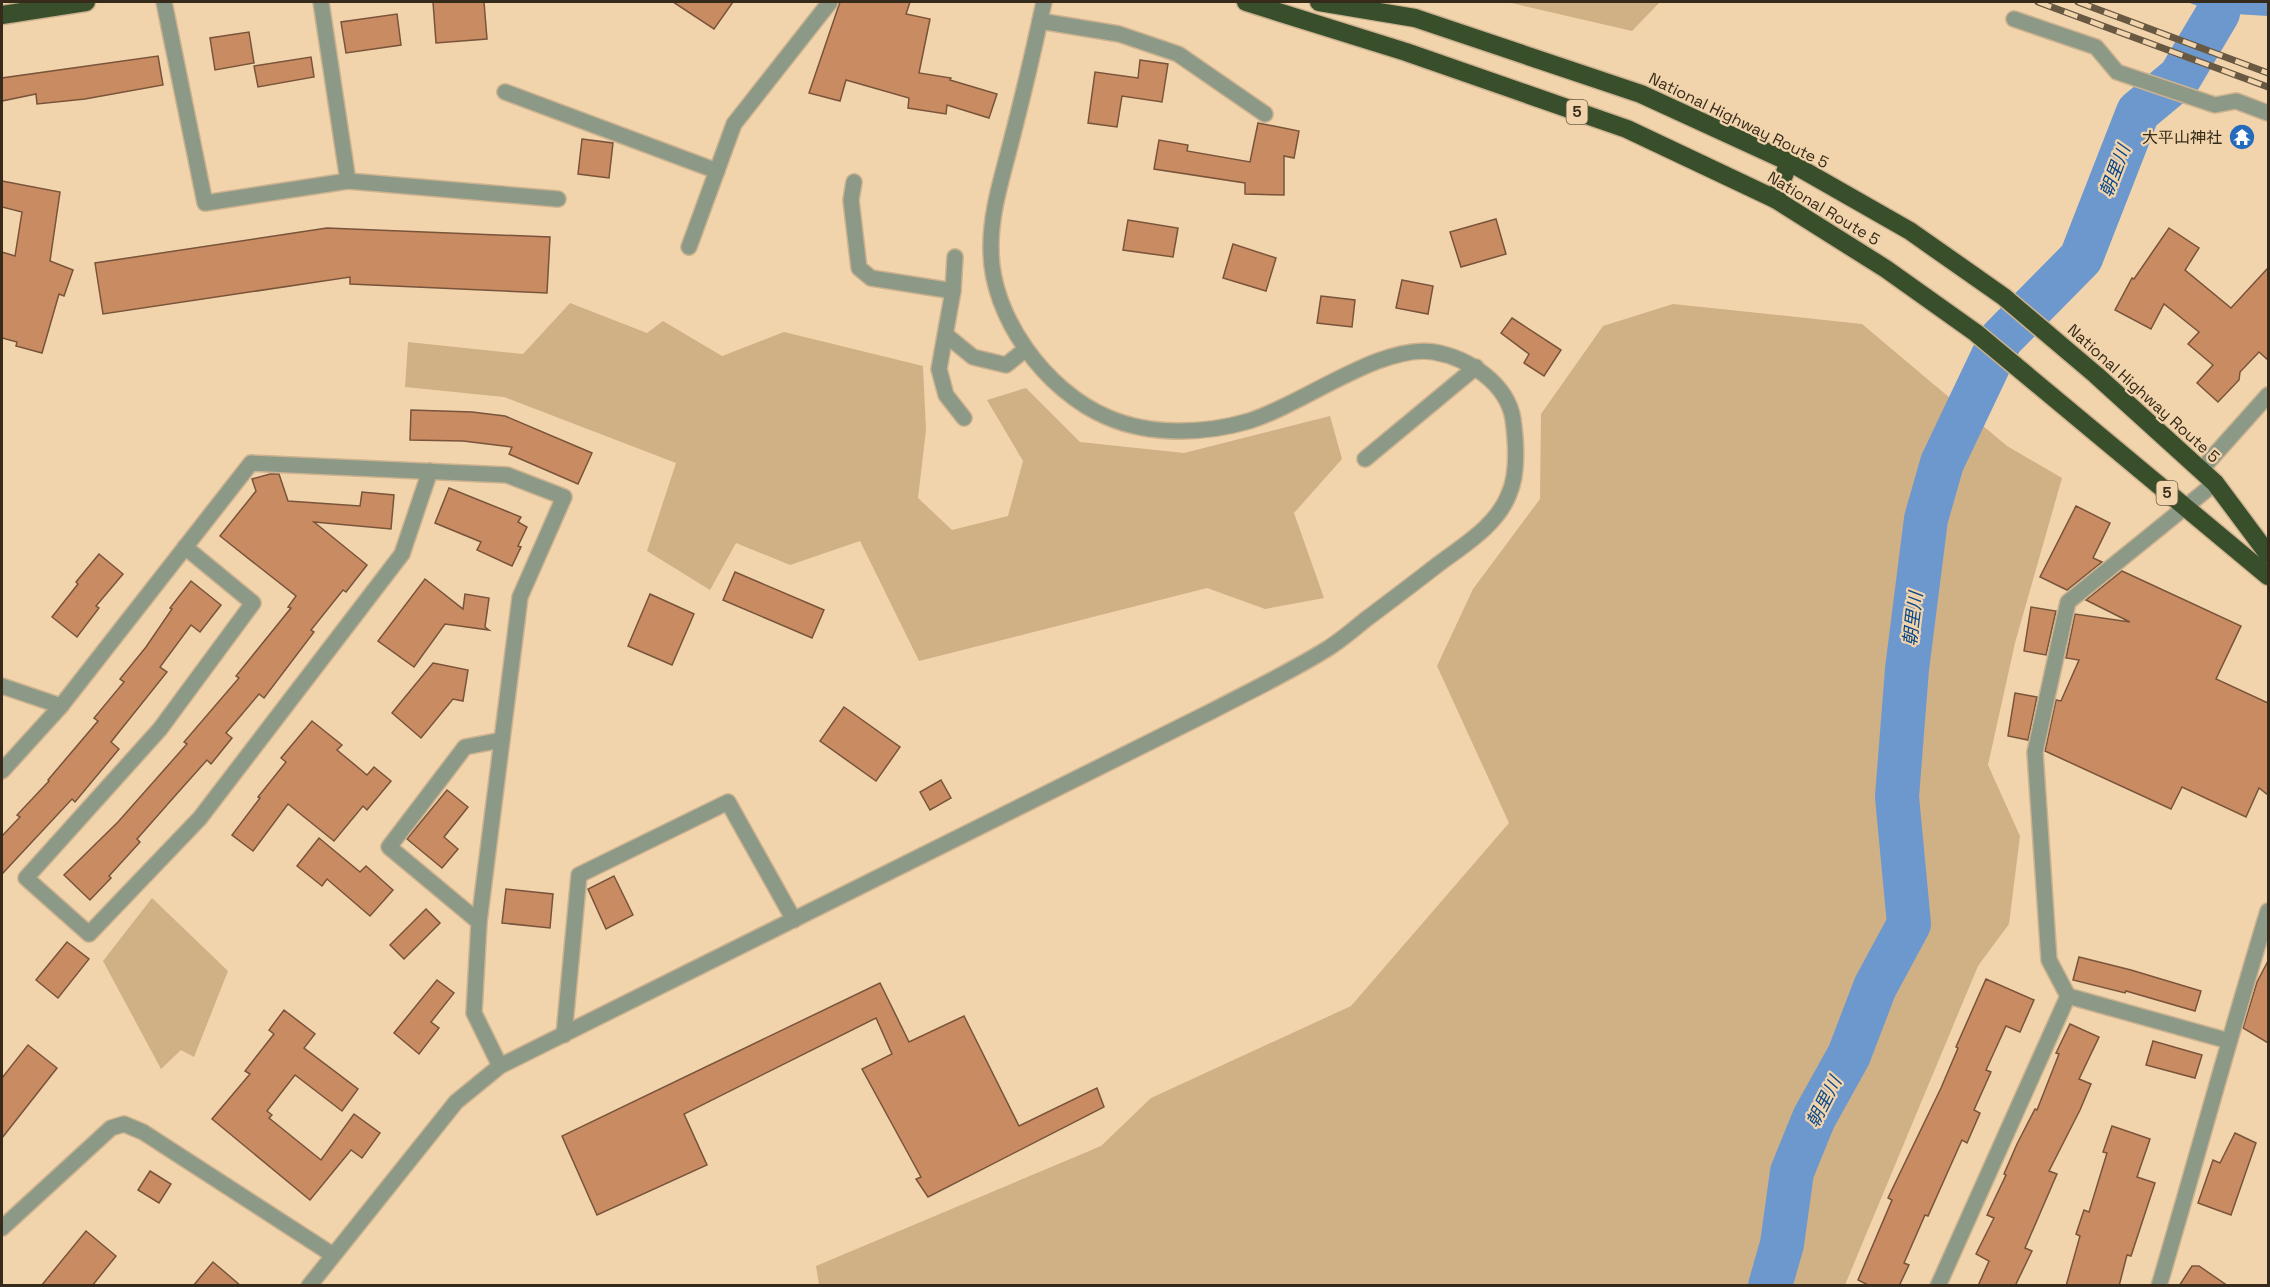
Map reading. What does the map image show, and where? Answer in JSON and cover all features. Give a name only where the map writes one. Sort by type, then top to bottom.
[{"type":"highway","points":[[2,15],[86,2]]},
{"type":"highway","name":"National Route 5","points":[[1246,2],[1406,52],[1627,129],[1775,199],[1886,269],[1976,333],[2268,576]]},
{"type":"highway","name":"National Highway Route 5","points":[[1319,2],[1414,18],[1630,90],[1789,162],[1910,231],[2004,297],[2096,375],[2215,483],[2268,554]]},
{"type":"highway","points":[[1775,199],[1789,162]]},
{"type":"street","points":[[164,2],[206,203],[348,180],[558,199]]},
{"type":"street","points":[[321,2],[348,180]]},
{"type":"street","points":[[689,247],[734,124],[830,2]]},
{"type":"street","points":[[309,1286],[456,1102],[500,1066],[1212,711],[1328,648],[1467,542],[1496,517],[1510,493],[1516,446],[1511,408],[1497,388],[1476,367],[1433,352],[1408,352],[1382,359],[1251,420],[1219,427],[1168,431],[1140,427],[1107,417],[1074,398],[1046,372],[1026,350],[1002,305],[993,279],[990,249],[994,212],[1044,2]]},
{"type":"street","points":[[2014,19],[2096,47],[2117,72],[2215,105],[2236,101],[2268,113]]},
{"type":"street","points":[[1040,21],[1119,34],[1178,54],[1265,114]]},
{"type":"street","points":[[505,92],[717,171]]},
{"type":"street","points":[[854,182],[851,200],[859,268],[871,279],[953,291]]},
{"type":"street","points":[[955,257],[953,291],[939,369],[946,395],[964,418]]},
{"type":"street","points":[[946,335],[972,357],[1006,365],[1026,350]]},
{"type":"street","points":[[1365,459],[1476,367]]},
{"type":"street","points":[[2201,470],[2268,395]]},
{"type":"street","points":[[2,771],[61,706],[251,463],[507,475],[564,497],[520,597],[479,922],[474,1013],[500,1066]]},
{"type":"street","points":[[185,547],[253,603],[160,729],[26,878],[89,934],[200,818],[402,554],[430,471]]},
{"type":"street","points":[[2215,483],[2068,602],[2035,752],[2049,960],[2068,996],[2229,1041]]},
{"type":"street","points":[[2,686],[61,706]]},
{"type":"street","points":[[479,922],[389,847],[465,747],[502,740]]},
{"type":"street","points":[[564,1035],[579,875],[728,802],[794,920]]},
{"type":"street","points":[[2160,1285],[2268,911]]},
{"type":"street","points":[[1938,1286],[2068,996]]},
{"type":"street","points":[[2,1228],[111,1128],[124,1124],[143,1132],[333,1256]]},
{"type":"shaded area","points":[[1507,2],[1660,2],[1632,31]]},
{"type":"shaded area","points":[[570,303],[647,333],[663,321],[722,356],[784,332],[923,366],[926,430],[918,498],[952,530],[1008,516],[1023,461],[987,400],[1026,388],[1080,442],[1184,453],[1330,416],[1342,459],[1294,513],[1324,598],[1265,609],[1207,588],[919,661],[860,541],[790,565],[736,543],[710,590],[647,551],[676,463],[504,397],[405,387],[408,342],[523,354]]},
{"type":"shaded area","points":[[1673,304],[1862,324],[2007,446],[2062,478],[2015,643],[1988,765],[2020,836],[2009,924],[1978,966],[1845,1285],[819,1285],[816,1266],[1101,1146],[1151,1098],[1351,1006],[1509,823],[1437,666],[1473,589],[1540,499],[1541,414],[1603,326]]},
{"type":"shaded area","points":[[152,898],[228,971],[194,1057],[181,1050],[161,1069],[103,961]]},
{"type":"water","points":[[2187,2],[2268,2],[2268,16],[2218,13]]},
{"type":"building","points":[[433,2],[484,2],[487,39],[436,43]]},
{"type":"building","points":[[673,2],[733,2],[714,29]]},
{"type":"building","points":[[840,2],[910,2],[906,14],[930,19],[919,73],[951,78],[950,80],[997,94],[989,118],[947,105],[946,114],[908,108],[909,98],[846,80],[840,101],[809,93]]},
{"type":"building","points":[[397,14],[401,45],[346,53],[341,22]]},
{"type":"building","points":[[249,32],[254,63],[215,70],[210,38]]},
{"type":"building","points":[[158,56],[163,85],[85,99],[37,104],[36,94],[2,101],[2,78]]},
{"type":"building","points":[[311,57],[314,77],[258,87],[254,66]]},
{"type":"building","points":[[1140,60],[1168,64],[1162,102],[1122,96],[1117,127],[1088,123],[1095,72],[1138,78]]},
{"type":"building","points":[[1258,123],[1299,131],[1294,158],[1284,156],[1284,195],[1245,194],[1245,183],[1154,169],[1159,140],[1188,145],[1187,151],[1250,162]]},
{"type":"building","points":[[582,139],[613,143],[609,178],[578,174]]},
{"type":"building","points":[[2,181],[60,192],[50,261],[73,270],[64,296],[59,294],[42,353],[16,346],[17,342],[2,338],[2,252],[15,256],[22,212],[2,207]]},
{"type":"building","points":[[1496,219],[1506,254],[1461,267],[1450,232]]},
{"type":"building","points":[[1128,220],[1178,228],[1173,257],[1123,250]]},
{"type":"building","points":[[327,228],[550,237],[547,293],[350,284],[350,277],[103,314],[95,263]]},
{"type":"building","points":[[2169,228],[2199,248],[2185,270],[2231,308],[2268,268],[2268,360],[2259,352],[2240,372],[2239,380],[2218,402],[2197,383],[2213,365],[2188,344],[2199,332],[2164,304],[2151,329],[2115,310],[2132,278],[2134,279]]},
{"type":"building","points":[[1233,244],[1276,258],[1266,291],[1223,278]]},
{"type":"building","points":[[1402,280],[1433,286],[1428,314],[1396,308]]},
{"type":"building","points":[[1321,296],[1355,300],[1352,327],[1317,323]]},
{"type":"building","points":[[1512,318],[1561,350],[1544,376],[1524,363],[1529,354],[1501,333]]},
{"type":"building","points":[[411,410],[472,412],[505,416],[592,453],[578,484],[509,454],[512,447],[463,441],[410,440]]},
{"type":"building","points":[[279,474],[288,501],[360,506],[362,492],[394,495],[391,529],[314,522],[367,565],[346,592],[343,590],[311,630],[314,632],[264,698],[259,694],[226,733],[232,738],[211,764],[207,760],[174,797],[137,839],[140,842],[109,876],[111,878],[90,900],[64,875],[118,822],[187,744],[184,742],[239,678],[236,676],[291,608],[288,607],[296,596],[220,536],[256,491],[252,479]]},
{"type":"building","points":[[449,488],[521,517],[518,522],[527,527],[512,566],[477,550],[481,542],[435,523]]},
{"type":"building","points":[[2076,506],[2110,523],[2093,558],[2102,562],[2067,590],[2040,577]]},
{"type":"building","points":[[99,554],[123,574],[96,606],[99,608],[77,637],[52,617]]},
{"type":"building","points":[[2122,571],[2241,626],[2216,679],[2268,703],[2268,795],[2259,788],[2246,817],[2182,787],[2171,809],[2045,751],[2056,700],[2061,701],[2079,660],[2066,658],[2075,614],[2130,622],[2086,600]]},
{"type":"building","points":[[735,572],[824,610],[812,638],[723,600]]},
{"type":"building","points":[[425,579],[463,609],[465,594],[489,598],[485,627],[489,630],[445,624],[414,667],[378,641]]},
{"type":"building","points":[[191,581],[221,605],[200,632],[191,625],[160,667],[167,672],[111,742],[119,749],[75,802],[72,799],[2,874],[2,836],[20,817],[17,815],[49,781],[98,721],[94,718],[124,682],[120,679],[146,647],[172,609],[170,608]]},
{"type":"building","points":[[650,594],[694,614],[672,665],[628,646]]},
{"type":"building","points":[[2031,607],[2056,611],[2046,655],[2024,651]]},
{"type":"building","points":[[433,663],[468,670],[463,701],[453,699],[421,738],[392,713]]},
{"type":"building","points":[[2015,693],[2037,697],[2028,740],[2008,736]]},
{"type":"building","points":[[844,707],[900,747],[876,781],[820,741]]},
{"type":"building","points":[[312,721],[342,745],[337,750],[367,775],[374,767],[391,781],[367,810],[363,806],[334,841],[288,804],[253,851],[232,835],[286,762],[281,758]]},
{"type":"building","points":[[941,780],[951,798],[930,810],[920,792]]},
{"type":"building","points":[[447,790],[468,807],[444,837],[458,849],[442,868],[407,839]]},
{"type":"building","points":[[319,838],[360,872],[366,866],[393,890],[370,916],[327,879],[322,886],[297,866]]},
{"type":"building","points":[[614,876],[633,915],[606,929],[588,889]]},
{"type":"building","points":[[506,889],[553,894],[550,928],[502,923]]},
{"type":"building","points":[[426,909],[440,923],[404,959],[390,945]]},
{"type":"building","points":[[67,942],[89,959],[58,998],[36,980]]},
{"type":"building","points":[[2079,957],[2201,991],[2195,1011],[2126,991],[2125,993],[2073,980]]},
{"type":"building","points":[[2268,961],[2268,1043],[2243,1028],[2257,982]]},
{"type":"building","points":[[1986,979],[2034,1000],[2020,1032],[2006,1026],[1986,1070],[1991,1072],[1974,1110],[1980,1113],[1967,1143],[1962,1140],[1928,1216],[1925,1215],[1904,1263],[1909,1265],[1899,1286],[1870,1286],[1858,1280],[1892,1200],[1888,1198],[1941,1088]]},
{"type":"building","points":[[437,980],[454,993],[431,1022],[439,1028],[419,1054],[394,1033]]},
{"type":"building","points":[[880,983],[909,1042],[964,1016],[1019,1126],[1097,1088],[1104,1107],[928,1197],[916,1179],[921,1177],[862,1069],[892,1054],[876,1018],[684,1114],[707,1165],[597,1215],[562,1136]]},
{"type":"building","points":[[284,1010],[315,1034],[304,1048],[358,1089],[342,1111],[295,1075],[267,1111],[272,1115],[269,1118],[321,1160],[354,1114],[380,1133],[362,1158],[351,1150],[310,1200],[212,1119],[250,1074],[245,1071],[274,1034],[269,1030]]},
{"type":"building","points":[[2070,1024],[2099,1037],[2079,1079],[2091,1084],[2049,1171],[2057,1174],[2025,1248],[2032,1251],[2015,1286],[1978,1286],[1989,1261],[1976,1254],[1994,1218],[1987,1215],[2006,1175],[2004,1174],[2017,1144],[2035,1109],[2037,1110],[2059,1054],[2056,1053]]},
{"type":"building","points":[[2153,1041],[2202,1055],[2195,1078],[2146,1065]]},
{"type":"building","points":[[28,1045],[57,1068],[2,1138],[2,1078]]},
{"type":"building","points":[[2112,1126],[2150,1139],[2137,1177],[2155,1183],[2131,1256],[2127,1255],[2119,1286],[2066,1286],[2080,1236],[2076,1234],[2084,1210],[2089,1212],[2107,1153],[2103,1152]]},
{"type":"building","points":[[2235,1133],[2256,1143],[2231,1215],[2198,1203],[2213,1160],[2220,1163]]},
{"type":"building","points":[[150,1171],[171,1184],[159,1203],[138,1190]]},
{"type":"building","points":[[86,1231],[116,1256],[92,1286],[41,1286]]},
{"type":"building","points":[[213,1262],[241,1286],[193,1286]]},
{"type":"building","points":[[2192,1266],[2199,1266],[2228,1286],[2179,1286]]},
{"type":"waterway","name":"朝里川","points":[[1770,1286],[1782,1244],[1792,1172],[1814,1118],[1849,1055],[1875,987],[1909,924],[1897,797],[1907,669],[1926,519],[1942,463],[2001,339],[2081,258],[2138,112],[2180,77],[2218,13]]},
{"type":"railway","points":[[2038,2],[2268,87]]},
{"type":"railway","points":[[2078,2],[2268,73]]},
{"type":"place","name":"大平山神社","points":[[2242,137]]}]
